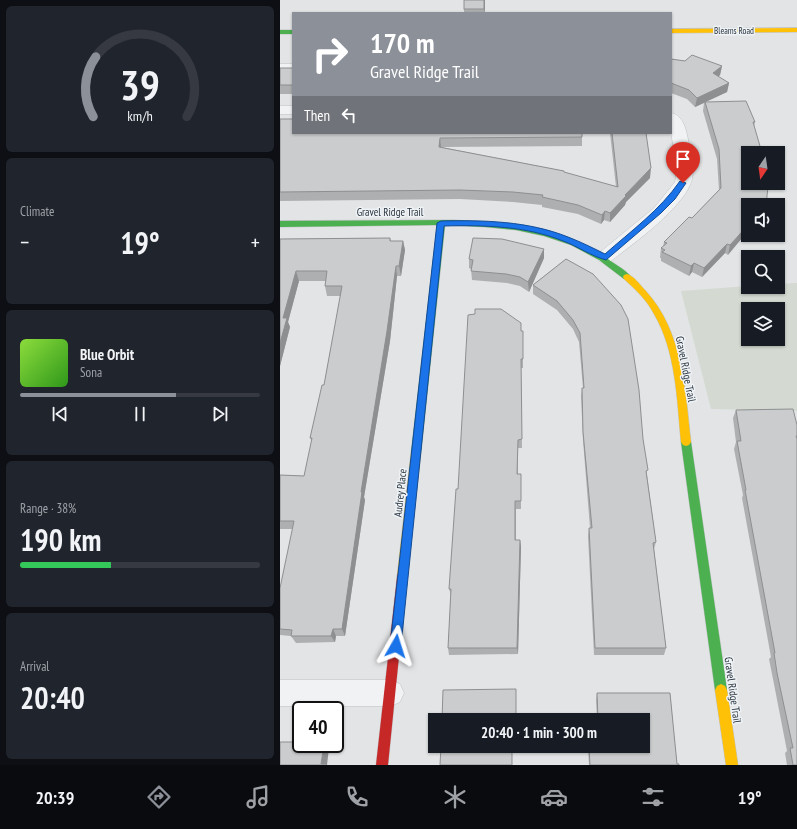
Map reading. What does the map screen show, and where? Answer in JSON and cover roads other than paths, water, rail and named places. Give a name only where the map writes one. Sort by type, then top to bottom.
[{"type":"street","name":"Bleams Road","points":[[672,31],[797,30]]},
{"type":"street","points":[[280,32],[292,32]]},
{"type":"street","points":[[280,110],[292,110]]},
{"type":"street","points":[[606,257],[658,212],[673,197],[683,183],[685,170],[678,126],[672,118]]},
{"type":"street","name":"Audrey Place","points":[[382,765],[441,223]]},
{"type":"street","name":"Gravel Ridge Trail","points":[[280,224],[479,223],[519,226],[565,238],[606,257],[627,275],[645,294],[664,323],[674,362],[732,765]]},
{"type":"street","points":[[280,693],[391,692]]},
{"type":"lane","points":[[280,66],[292,66]]}]
